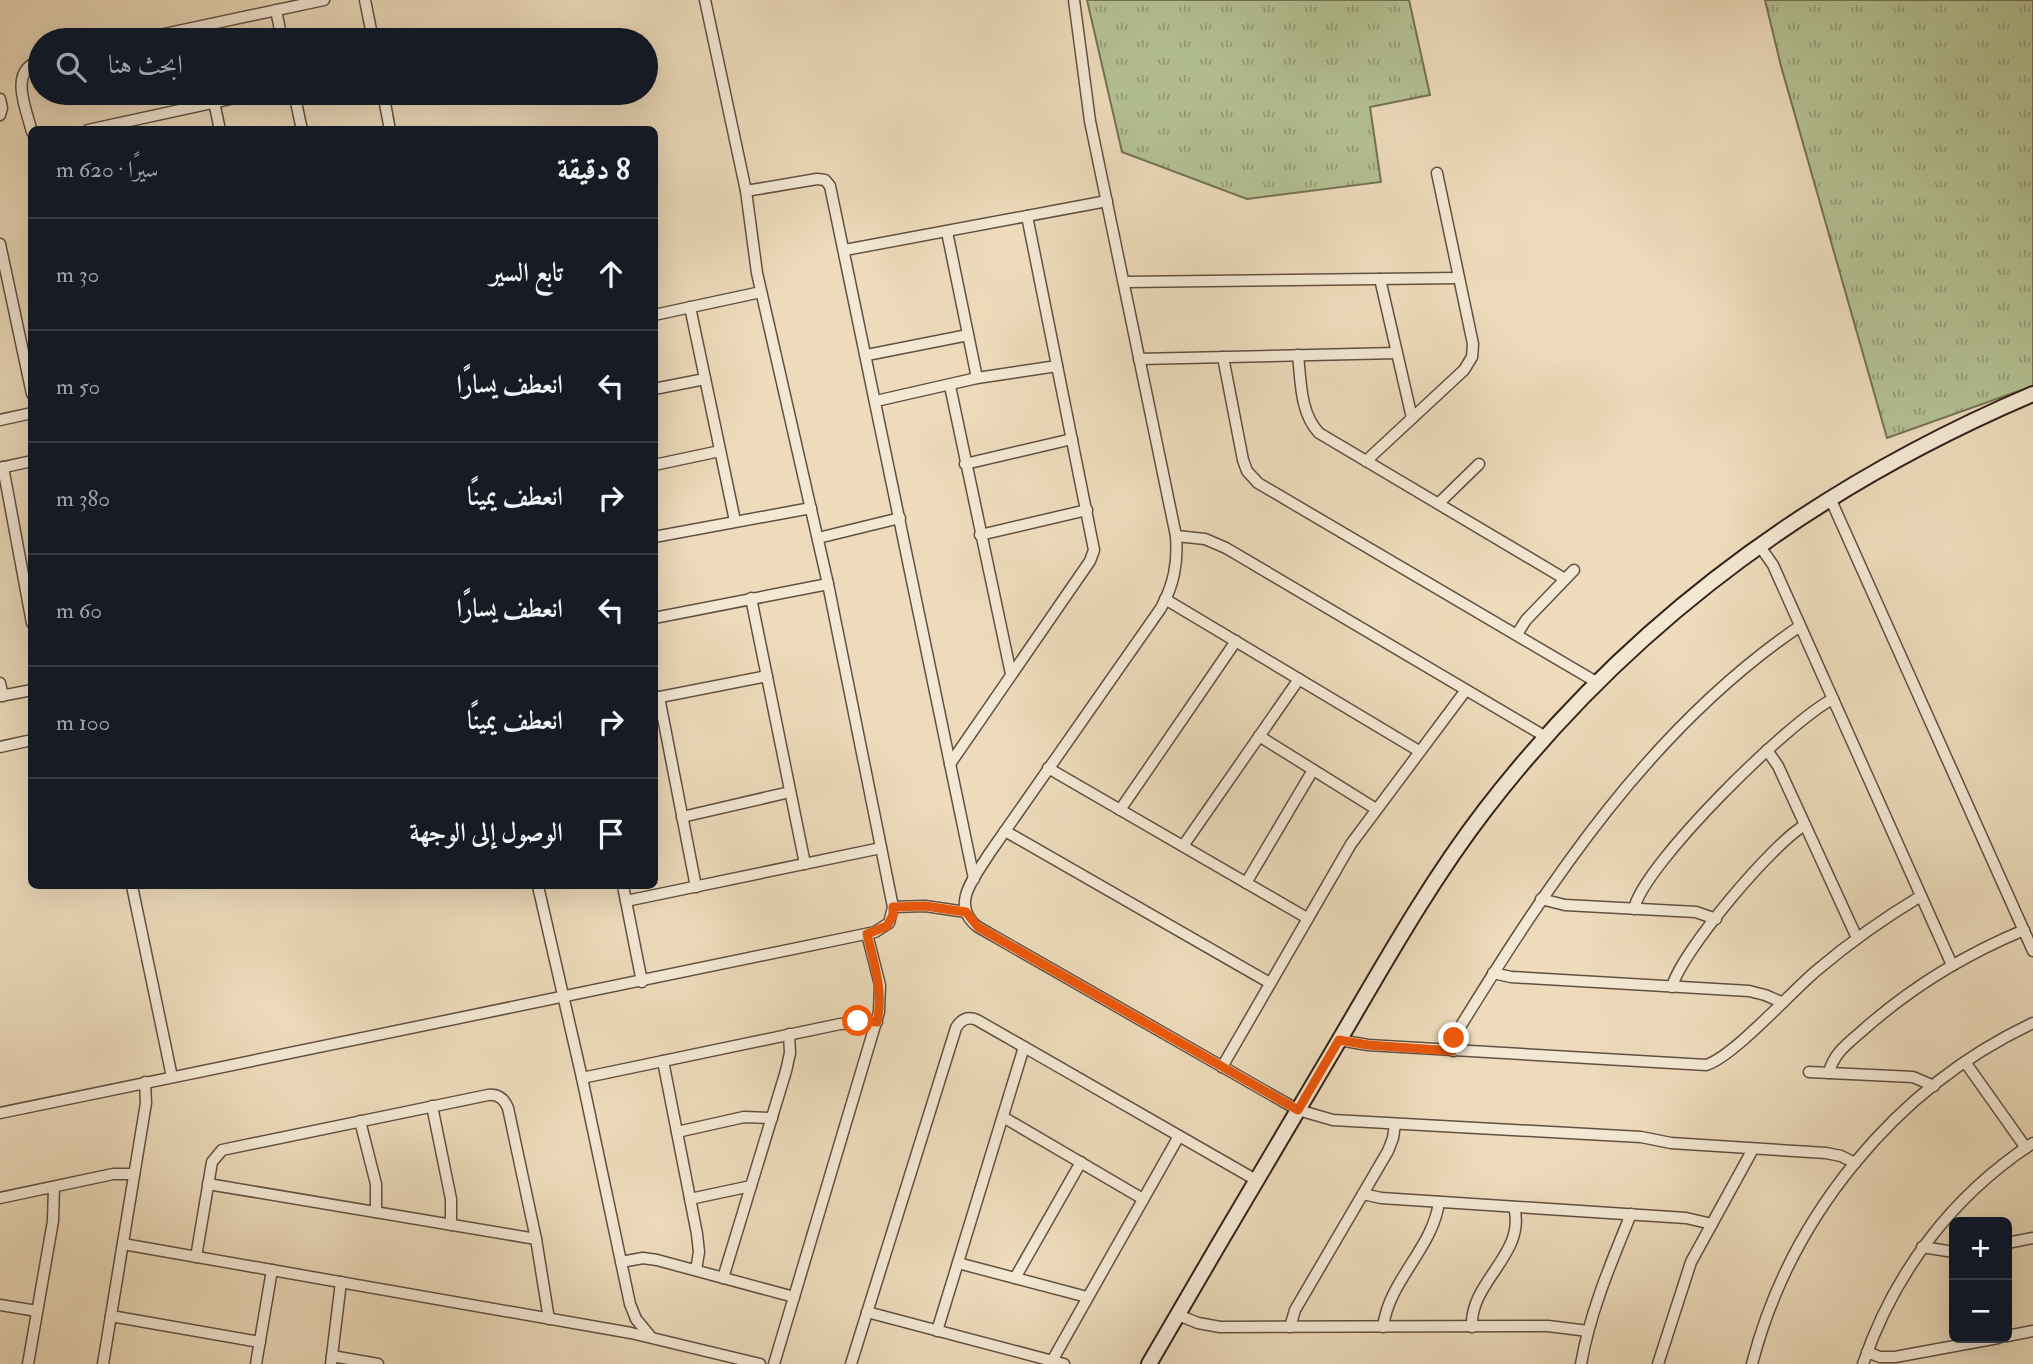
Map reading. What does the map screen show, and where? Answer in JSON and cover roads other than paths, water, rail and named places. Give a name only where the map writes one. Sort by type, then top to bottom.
[{"type":"street","points":[[191,28],[324,0]]},
{"type":"street","points":[[365,0],[371,28]]},
{"type":"street","points":[[0,1113],[642,982],[867,934],[887,926],[893,915],[893,907],[828,583],[754,259],[746,191],[705,0]]},
{"type":"street","points":[[1074,0],[1087,104],[1176,536],[1176,569],[1165,599],[974,879],[965,894],[966,912],[978,927],[1298,1110],[1334,1120],[1641,1137],[1671,1143],[1833,1154],[1855,1163]]},
{"type":"street","points":[[276,10],[280,28]]},
{"type":"street","points":[[28,67],[21,81],[31,126]]},
{"type":"street","points":[[0,99],[0,114]]},
{"type":"street","points":[[118,126],[202,105]]},
{"type":"street","points":[[215,105],[219,126]]},
{"type":"street","points":[[297,105],[301,126]]},
{"type":"street","points":[[385,105],[389,126]]},
{"type":"street","points":[[1366,461],[1464,370],[1472,357],[1473,344],[1437,173]]},
{"type":"street","points":[[746,191],[804,180],[828,182],[867,355],[974,879]]},
{"type":"street","points":[[845,250],[1107,201]]},
{"type":"street","points":[[950,764],[1090,561],[1094,550],[1027,216]]},
{"type":"street","points":[[947,232],[977,378]]},
{"type":"street","points":[[0,244],[28,375]]},
{"type":"street","points":[[1124,282],[1459,278]]},
{"type":"street","points":[[1380,279],[1412,418]]},
{"type":"street","points":[[658,314],[761,292]]},
{"type":"street","points":[[690,307],[735,521]]},
{"type":"street","points":[[867,355],[968,335]]},
{"type":"street","points":[[1139,359],[1396,353]]},
{"type":"street","points":[[1298,355],[1304,404],[1310,421],[1325,438],[1565,579]]},
{"type":"street","points":[[1223,357],[1243,460],[1254,480],[1598,683]]},
{"type":"street","points":[[876,401],[977,378],[1057,366]]},
{"type":"street","points":[[658,388],[705,379]]},
{"type":"street","points":[[950,386],[1011,674]]},
{"type":"street","points":[[1149,1364],[1443,868],[1486,809],[1546,737],[1598,683],[1681,606],[1759,545],[1830,498],[1919,447],[2033,394]]},
{"type":"street","points":[[0,420],[28,414]]},
{"type":"street","points":[[965,464],[1072,439]]},
{"type":"street","points":[[658,464],[720,451]]},
{"type":"street","points":[[28,462],[1,468],[28,603]]},
{"type":"street","points":[[1439,503],[1479,464]]},
{"type":"street","points":[[1830,498],[2033,951]]},
{"type":"street","points":[[658,536],[811,508]]},
{"type":"street","points":[[980,535],[1087,510]]},
{"type":"street","points":[[818,538],[900,518]]},
{"type":"street","points":[[1176,536],[1205,539],[1226,548],[1546,737]]},
{"type":"street","points":[[1759,545],[1773,565],[1952,965]]},
{"type":"street","points":[[1517,634],[1526,620],[1573,570]]},
{"type":"street","points":[[658,617],[828,583]]},
{"type":"street","points":[[751,598],[804,864]]},
{"type":"street","points":[[1165,599],[1419,751]]},
{"type":"street","points":[[1452,1051],[1457,1032],[1493,973],[1541,899],[1612,803],[1658,751],[1726,684],[1800,626]]},
{"type":"street","points":[[1120,810],[1236,641]]},
{"type":"street","points":[[658,698],[767,676]]},
{"type":"street","points":[[1183,846],[1299,679]]},
{"type":"street","points":[[0,683],[1,696],[28,691]]},
{"type":"street","points":[[1222,1067],[1341,860],[1466,690]]},
{"type":"street","points":[[1634,909],[1642,888],[1721,795],[1810,712],[1833,699]]},
{"type":"street","points":[[658,703],[696,887]]},
{"type":"street","points":[[1259,736],[1376,809]]},
{"type":"street","points":[[0,747],[28,741]]},
{"type":"street","points":[[1767,750],[1778,766],[1857,939]]},
{"type":"street","points":[[1048,768],[1307,919]]},
{"type":"street","points":[[1246,883],[1313,770]]},
{"type":"street","points":[[682,817],[790,792]]},
{"type":"street","points":[[1672,987],[1683,961],[1716,919],[1775,849],[1805,825]]},
{"type":"street","points":[[1005,831],[1270,983]]},
{"type":"street","points":[[626,901],[881,848]]},
{"type":"street","points":[[133,889],[172,1077]]},
{"type":"street","points":[[539,889],[632,1312],[640,1326],[651,1337]]},
{"type":"street","points":[[623,889],[642,982]]},
{"type":"street","points":[[1339,1040],[1368,1045],[1452,1051],[1706,1065],[1722,1058],[1781,1002],[1857,939],[1921,896]]},
{"type":"street","points":[[1541,899],[1565,905],[1696,912],[1716,919]]},
{"type":"street","points":[[893,907],[925,906],[966,912]]},
{"type":"street","points":[[1829,1073],[1838,1053],[1874,1020],[1912,991],[1952,965],[2024,930]]},
{"type":"street","points":[[774,1364],[877,1022],[880,985],[867,934]]},
{"type":"street","points":[[1493,973],[1511,977],[1749,991],[1781,1002]]},
{"type":"street","points":[[851,1364],[956,1028],[963,1020],[974,1018],[1256,1180]]},
{"type":"street","points":[[582,1078],[849,1022],[877,1022]]},
{"type":"street","points":[[1752,1364],[1771,1307],[1791,1261],[1815,1218],[1855,1163],[1891,1123],[1934,1086],[1993,1044],[2033,1023]]},
{"type":"street","points":[[723,1278],[788,1062],[789,1034]]},
{"type":"street","points":[[937,1331],[1024,1047]]},
{"type":"street","points":[[663,1061],[698,1243],[696,1270]]},
{"type":"street","points":[[1863,1364],[1890,1298],[1922,1247],[1961,1201],[2029,1145],[1965,1062]]},
{"type":"street","points":[[1809,1072],[1913,1077],[1934,1086]]},
{"type":"street","points":[[103,1364],[146,1102],[145,1082]]},
{"type":"street","points":[[196,1257],[212,1162],[222,1150],[495,1095],[504,1101],[508,1108],[536,1239],[549,1319]]},
{"type":"street","points":[[432,1106],[451,1199],[451,1225]]},
{"type":"street","points":[[677,1132],[744,1117],[772,1118]]},
{"type":"street","points":[[1003,1117],[1143,1199]]},
{"type":"street","points":[[360,1121],[376,1184],[376,1212]]},
{"type":"street","points":[[1290,1327],[1295,1310],[1391,1144],[1395,1124]]},
{"type":"street","points":[[1052,1361],[1179,1136]]},
{"type":"street","points":[[1658,1364],[1686,1275],[1753,1149]]},
{"type":"street","points":[[1015,1278],[1081,1162]]},
{"type":"street","points":[[0,1198],[113,1174],[134,1174]]},
{"type":"street","points":[[208,1184],[536,1239]]},
{"type":"street","points":[[28,1364],[53,1221],[54,1186]]},
{"type":"street","points":[[690,1199],[751,1186]]},
{"type":"street","points":[[1363,1194],[1381,1198],[1693,1218],[1712,1224]]},
{"type":"street","points":[[1383,1327],[1391,1298],[1432,1228],[1439,1202]]},
{"type":"street","points":[[1472,1327],[1472,1313],[1477,1301],[1514,1237],[1517,1219],[1514,1207]]},
{"type":"street","points":[[1581,1364],[1600,1292],[1631,1214]]},
{"type":"street","points":[[2012,1242],[2033,1238]]},
{"type":"street","points":[[123,1244],[651,1337],[760,1364]]},
{"type":"street","points":[[1922,1247],[1949,1251]]},
{"type":"street","points":[[621,1262],[650,1258],[794,1297]]},
{"type":"street","points":[[958,1262],[1087,1297]]},
{"type":"street","points":[[256,1364],[272,1270]]},
{"type":"street","points":[[341,1282],[332,1360],[378,1364]]},
{"type":"street","points":[[0,1305],[37,1311]]},
{"type":"street","points":[[867,1312],[1064,1364]]},
{"type":"street","points":[[1178,1315],[1198,1323],[1220,1327],[1548,1326],[1588,1331]]},
{"type":"street","points":[[111,1316],[260,1342]]},
{"type":"street","points":[[2012,1335],[2033,1331]]},
{"type":"street","points":[[1867,1352],[1880,1357],[1895,1357],[1971,1343]]}]
